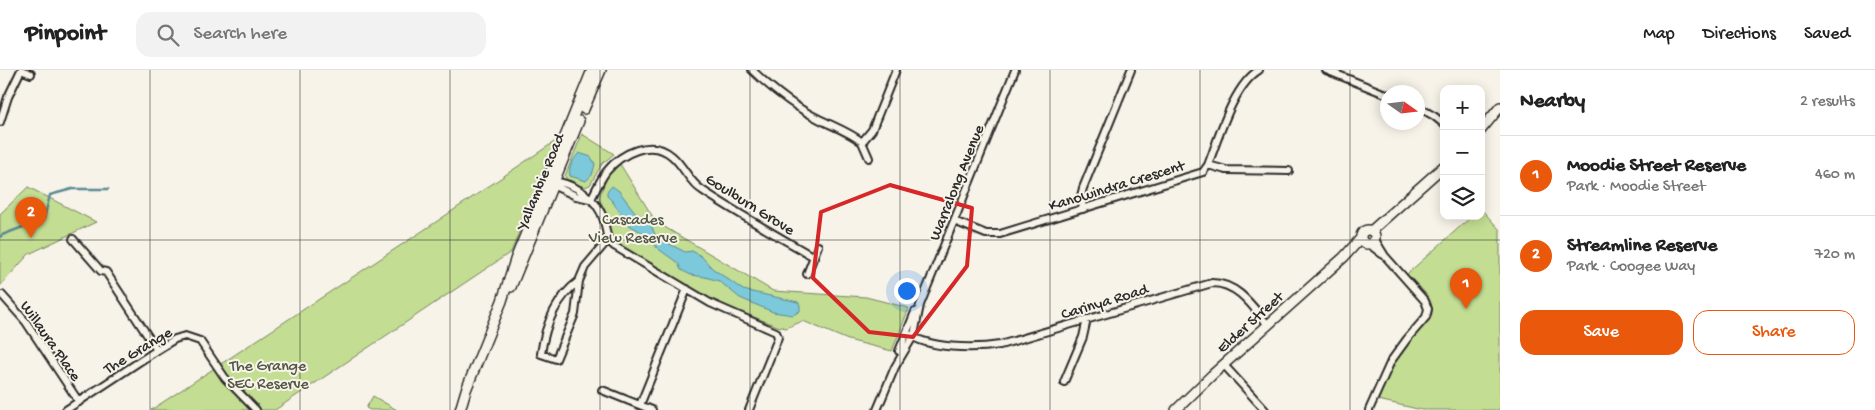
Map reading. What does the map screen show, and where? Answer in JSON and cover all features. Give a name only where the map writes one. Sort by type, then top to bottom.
[{"type":"street","points":[[0,122],[8,96],[21,70],[31,74]]},
{"type":"street","name":"Yallambie Road","points":[[460,410],[466,390],[502,302],[522,262],[592,70]]},
{"type":"street","name":"Yallambie Road","points":[[551,183],[600,70]]},
{"type":"street","points":[[752,70],[772,89],[792,104],[816,118],[846,131],[862,142],[869,158]]},
{"type":"street","points":[[862,142],[872,130],[896,70]]},
{"type":"street","name":"Warralong Avenue","points":[[877,410],[895,367],[898,352],[911,335],[912,317],[920,305],[1015,70]]},
{"type":"street","points":[[1083,209],[1081,196],[1083,188],[1131,70]]},
{"type":"street","name":"Kanowindra Crescent","points":[[954,221],[981,232],[994,234],[1203,172],[1208,165],[1237,95],[1248,78],[1259,70]]},
{"type":"street","points":[[1326,70],[1380,92]]},
{"type":"street","points":[[1485,125],[1500,107]]},
{"type":"street","points":[[1425,110],[1440,121]]},
{"type":"street","name":"Goulburn Grove","points":[[591,199],[604,176],[619,160],[641,149],[657,148],[672,156],[699,188],[814,257]]},
{"type":"street","points":[[1208,165],[1226,170],[1289,171]]},
{"type":"street","name":"Elder Street","points":[[1176,410],[1344,256],[1369,238],[1390,215],[1440,170]]},
{"type":"street","points":[[551,183],[580,189],[591,199],[603,217],[608,240],[614,246],[716,306],[770,328],[777,334],[776,343],[750,410]]},
{"type":"street","points":[[1369,238],[1428,306],[1425,319],[1407,338],[1391,361],[1370,410]]},
{"type":"street","points":[[73,239],[101,271],[106,272],[157,350]]},
{"type":"street","points":[[579,280],[565,294],[553,312],[545,332],[541,354],[556,359],[575,314],[579,280],[585,267],[608,240]]},
{"type":"street","points":[[807,274],[818,246]]},
{"type":"street","name":"Carinya Road","points":[[911,335],[932,343],[965,348],[990,347],[1205,284],[1218,283],[1236,290],[1268,325]]},
{"type":"street","points":[[640,405],[687,289]]},
{"type":"street","name":"Willaura Place","points":[[2,294],[26,322],[79,402]]},
{"type":"street","points":[[1064,382],[1083,336],[1087,320]]},
{"type":"street","name":"The Grange","points":[[66,410],[180,337],[196,338],[204,346],[225,378],[256,410]]},
{"type":"street","points":[[1224,365],[1265,410]]},
{"type":"street","name":"Yallambie Road","points":[[455,410],[466,390]]},
{"type":"street","points":[[602,390],[652,410]]},
{"type":"highlighted area","points":[[890,185],[972,208],[967,266],[913,337],[869,332],[813,278],[821,212]]},
{"type":"green space","points":[[582,134],[614,154],[602,164],[590,185],[585,187],[567,181],[565,176]]},
{"type":"green space","name":"The Grange SEC Reserve","points":[[557,140],[511,252],[275,410],[151,410],[430,226]]},
{"type":"green space","name":"Cascades View Reserve","points":[[620,164],[656,222],[773,291],[866,297],[909,308],[892,351],[848,340],[803,321],[786,328],[777,326],[711,300],[615,243],[609,234],[609,219],[599,198],[607,177]]},
{"type":"green space","points":[[28,187],[96,222],[29,254],[0,286],[0,214]]},
{"type":"green space","points":[[1485,213],[1500,230],[1500,410],[1422,410],[1378,400],[1398,358],[1408,343],[1427,324],[1432,312],[1429,298],[1407,274],[1468,220],[1485,220]]},
{"type":"green space","points":[[373,396],[397,410],[370,410],[366,408]]},
{"type":"water","points":[[579,153],[591,157],[595,164],[592,175],[586,181],[570,176],[571,164]]},
{"type":"water","points":[[612,186],[619,191],[635,212],[650,222],[656,237],[685,252],[692,251],[701,256],[712,268],[743,290],[798,302],[800,311],[793,315],[773,312],[740,298],[719,281],[691,275],[681,270],[678,263],[657,248],[650,237],[629,225],[607,196],[607,192]]},
{"type":"waterway","points":[[0,237],[44,219],[50,195],[72,189],[108,189]]},
{"type":"place","name":"Streamline Reserve","points":[[31,238]]},
{"type":"place","name":"Moodie Street Reserve","points":[[1466,309]]}]
